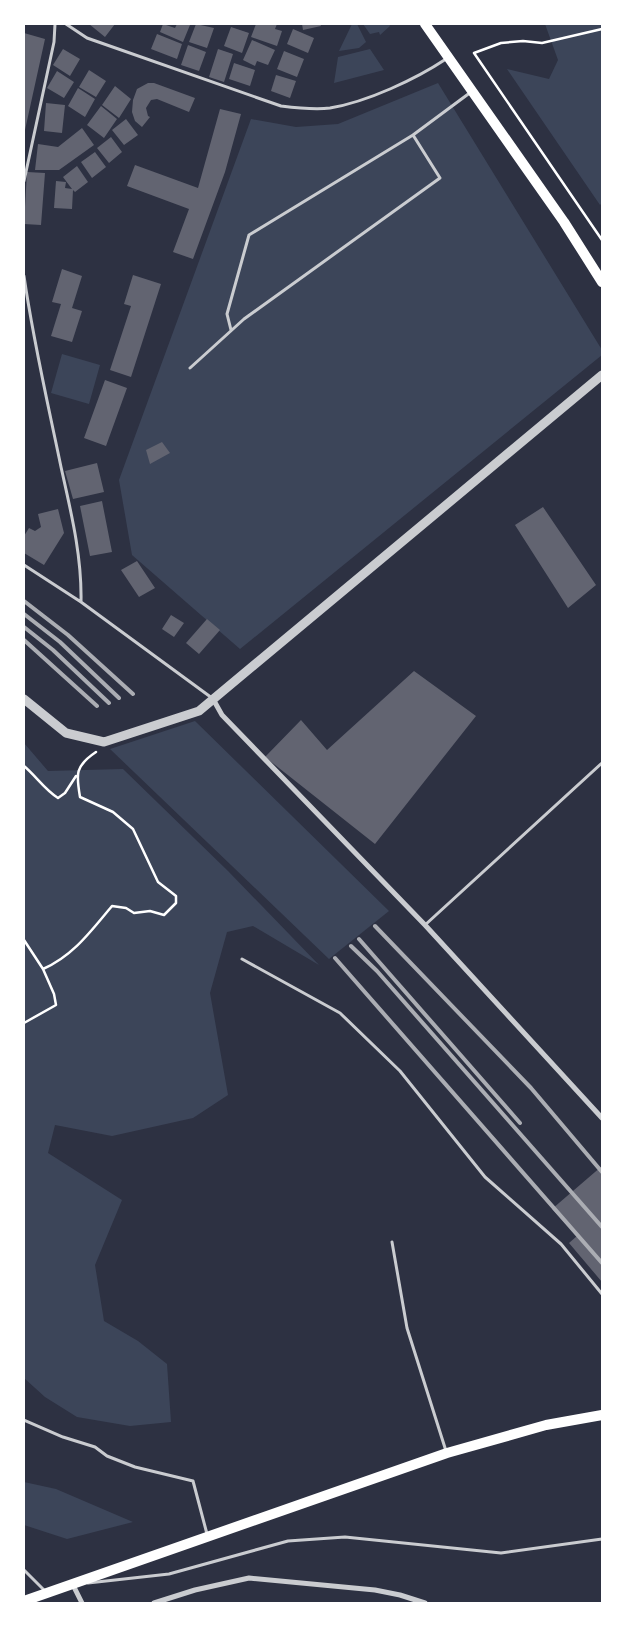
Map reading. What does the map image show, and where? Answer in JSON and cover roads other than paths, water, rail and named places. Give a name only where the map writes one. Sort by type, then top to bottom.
[{"type":"main road","points":[[425,24],[564,222],[602,282]]},
{"type":"main road","points":[[24,1601],[447,1453],[546,1425],[602,1415]]},
{"type":"street","points":[[24,700],[66,733],[101,746],[198,711],[602,376]]},
{"type":"street","points":[[213,699],[222,715],[425,925],[602,1118]]},
{"type":"street","points":[[154,1603],[196,1590],[249,1578],[375,1590],[425,1603]]},
{"type":"street","points":[[73,1585],[82,1603]]},
{"type":"lane","points":[[24,181],[54,42],[55,24]]},
{"type":"lane","points":[[66,24],[87,38],[281,106],[290,107],[314,109],[348,103],[372,95],[430,70],[449,57]]},
{"type":"lane","points":[[231,330],[227,314],[249,235],[413,135],[473,91]]},
{"type":"lane","points":[[190,368],[231,330],[440,178],[413,135]]},
{"type":"lane","points":[[24,276],[75,531],[82,572],[80,602]]},
{"type":"lane","points":[[24,565],[80,602],[213,699]]},
{"type":"lane","points":[[425,925],[602,763]]},
{"type":"lane","points":[[242,959],[340,1013],[400,1071],[485,1177],[561,1244],[602,1294]]},
{"type":"lane","points":[[392,1242],[407,1328],[447,1453]]},
{"type":"lane","points":[[24,1420],[63,1437],[95,1446],[107,1456],[135,1466],[193,1481],[208,1537]]},
{"type":"lane","points":[[73,1585],[169,1574],[288,1541],[345,1537],[501,1553],[602,1539]]},
{"type":"lane","points":[[24,1570],[47,1594]]},
{"type":"railway","points":[[24,601],[68,635],[133,694]]},
{"type":"railway","points":[[24,614],[60,642],[119,698]]},
{"type":"railway","points":[[24,627],[53,650],[109,703]]},
{"type":"railway","points":[[24,640],[97,706]]},
{"type":"railway","points":[[375,926],[531,1088],[602,1172]]},
{"type":"railway","points":[[359,939],[520,1123]]},
{"type":"railway","points":[[351,946],[377,971],[602,1227]]},
{"type":"railway","points":[[335,958],[602,1263]]}]
